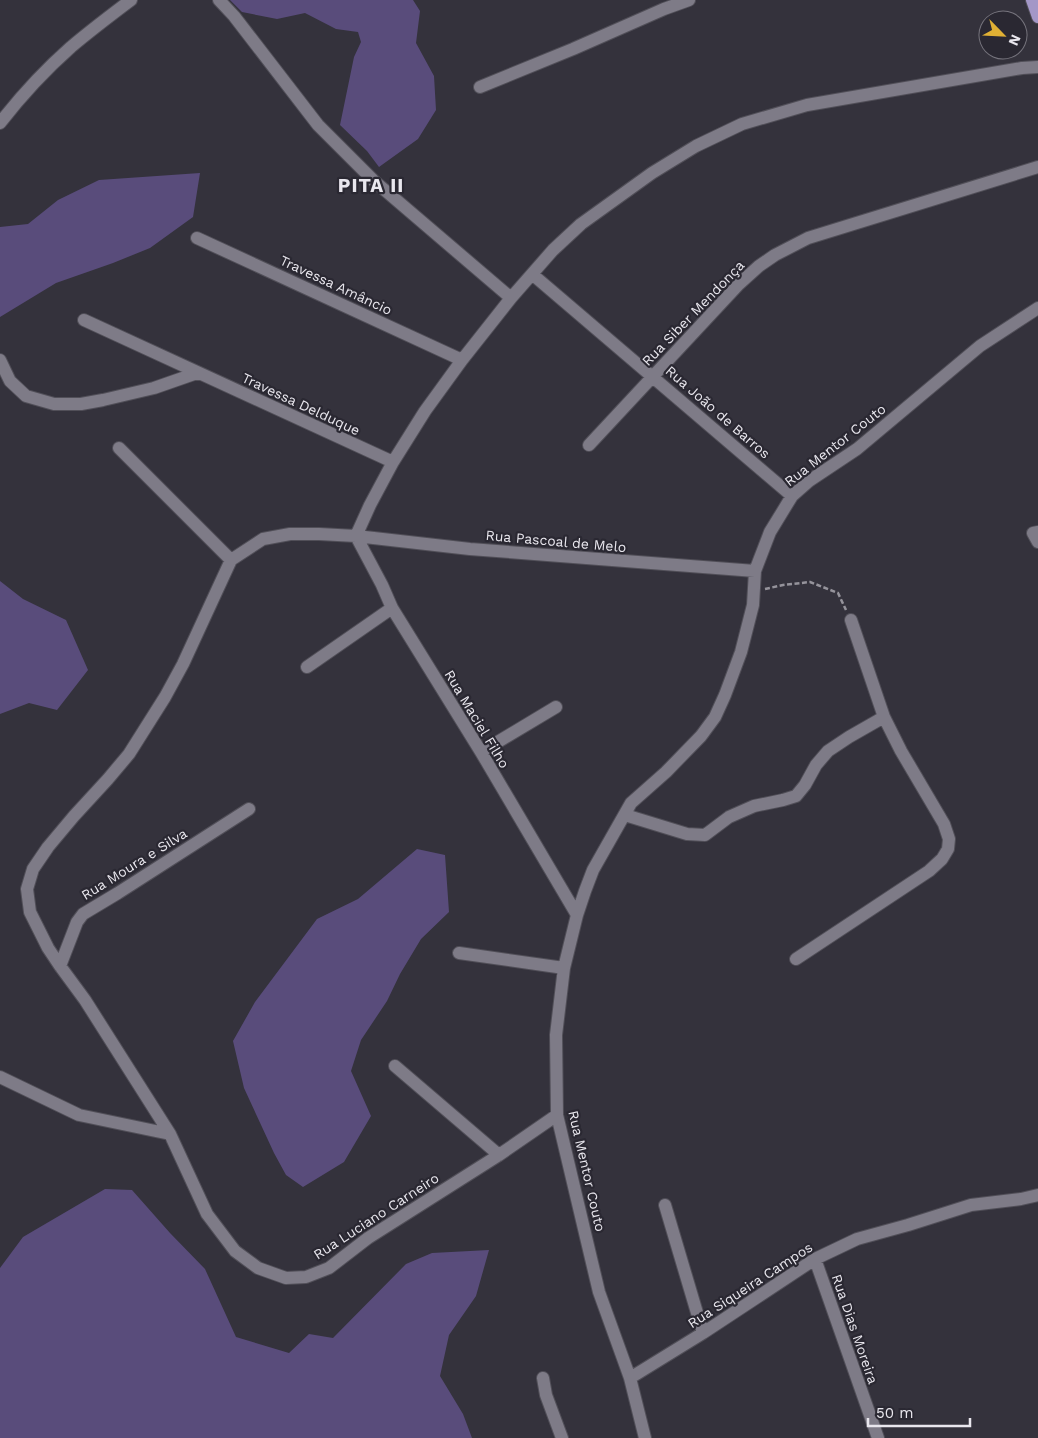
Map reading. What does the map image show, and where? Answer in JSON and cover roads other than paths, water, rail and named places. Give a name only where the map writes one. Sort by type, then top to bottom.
[{"type":"main road","points":[[1032,0],[1038,16]]},
{"type":"street","points":[[0,123],[23,95],[65,53],[132,0]]},
{"type":"street","points":[[218,0],[234,16],[318,125],[372,180],[511,298]]},
{"type":"street","points":[[480,87],[689,0]]},
{"type":"street","points":[[356,536],[370,504],[393,462],[425,412],[462,360],[511,298],[553,250],[581,224],[652,173],[696,146],[742,124],[807,105],[912,86],[1038,67]]},
{"type":"street","name":"Rua Siber Mendonça","points":[[589,446],[739,284],[758,266],[775,255],[808,238],[1038,168]]},
{"type":"street","name":"Travessa Amâncio","points":[[197,238],[462,360]]},
{"type":"street","name":"Rua João de Barros","points":[[532,274],[792,496]]},
{"type":"street","name":"Rua Mentor Couto","points":[[645,1438],[630,1378],[599,1292],[557,1115],[556,1035],[564,968],[577,915],[593,870],[632,803],[701,736],[715,716],[741,652],[753,605],[755,571],[770,532],[792,496],[809,481],[857,449],[980,346],[1038,308]]},
{"type":"street","name":"Travessa Delduque","points":[[84,320],[393,462]]},
{"type":"street","points":[[0,360],[10,381],[26,396],[54,404],[81,404],[102,400],[154,388],[198,373]]},
{"type":"street","points":[[119,448],[231,560]]},
{"type":"street","name":"Rua Pascoal de Melo","points":[[231,560],[264,539],[290,534],[320,534],[356,536],[470,550],[755,571]]},
{"type":"street","name":"Rua Maciel Filho","points":[[356,536],[392,608],[577,915]]},
{"type":"street","name":"Rua Luciano Carneiro","points":[[231,560],[183,664],[165,697],[129,754],[48,847],[33,869],[27,889],[30,912],[48,948],[85,1000],[170,1134],[206,1214],[235,1251],[258,1268],[286,1278],[306,1277],[329,1268],[368,1238],[499,1155],[557,1115]]},
{"type":"street","points":[[307,667],[392,608]]},
{"type":"street","points":[[796,959],[929,871],[942,859],[948,850],[950,839],[944,824],[884,717],[851,620]]},
{"type":"street","points":[[480,752],[556,707]]},
{"type":"street","points":[[625,815],[681,833],[705,835],[729,817],[754,806],[796,796],[805,785],[816,765],[828,751],[884,717]]},
{"type":"street","name":"Rua Moura e Silva","points":[[60,966],[83,914],[249,809]]},
{"type":"street","points":[[458,953],[564,968]]},
{"type":"street","points":[[395,1066],[499,1155]]},
{"type":"street","points":[[0,1077],[79,1115],[170,1134]]},
{"type":"street","name":"Rua Siqueira Campos","points":[[630,1378],[703,1333],[814,1259],[857,1239],[971,1205],[1038,1195]]},
{"type":"street","points":[[665,1205],[703,1333]]},
{"type":"street","name":"Rua Dias Moreira","points":[[814,1259],[878,1438]]},
{"type":"street","points":[[543,1378],[546,1395],[562,1438]]},
{"type":"district","name":"PITA II","points":[[371,185]]}]
